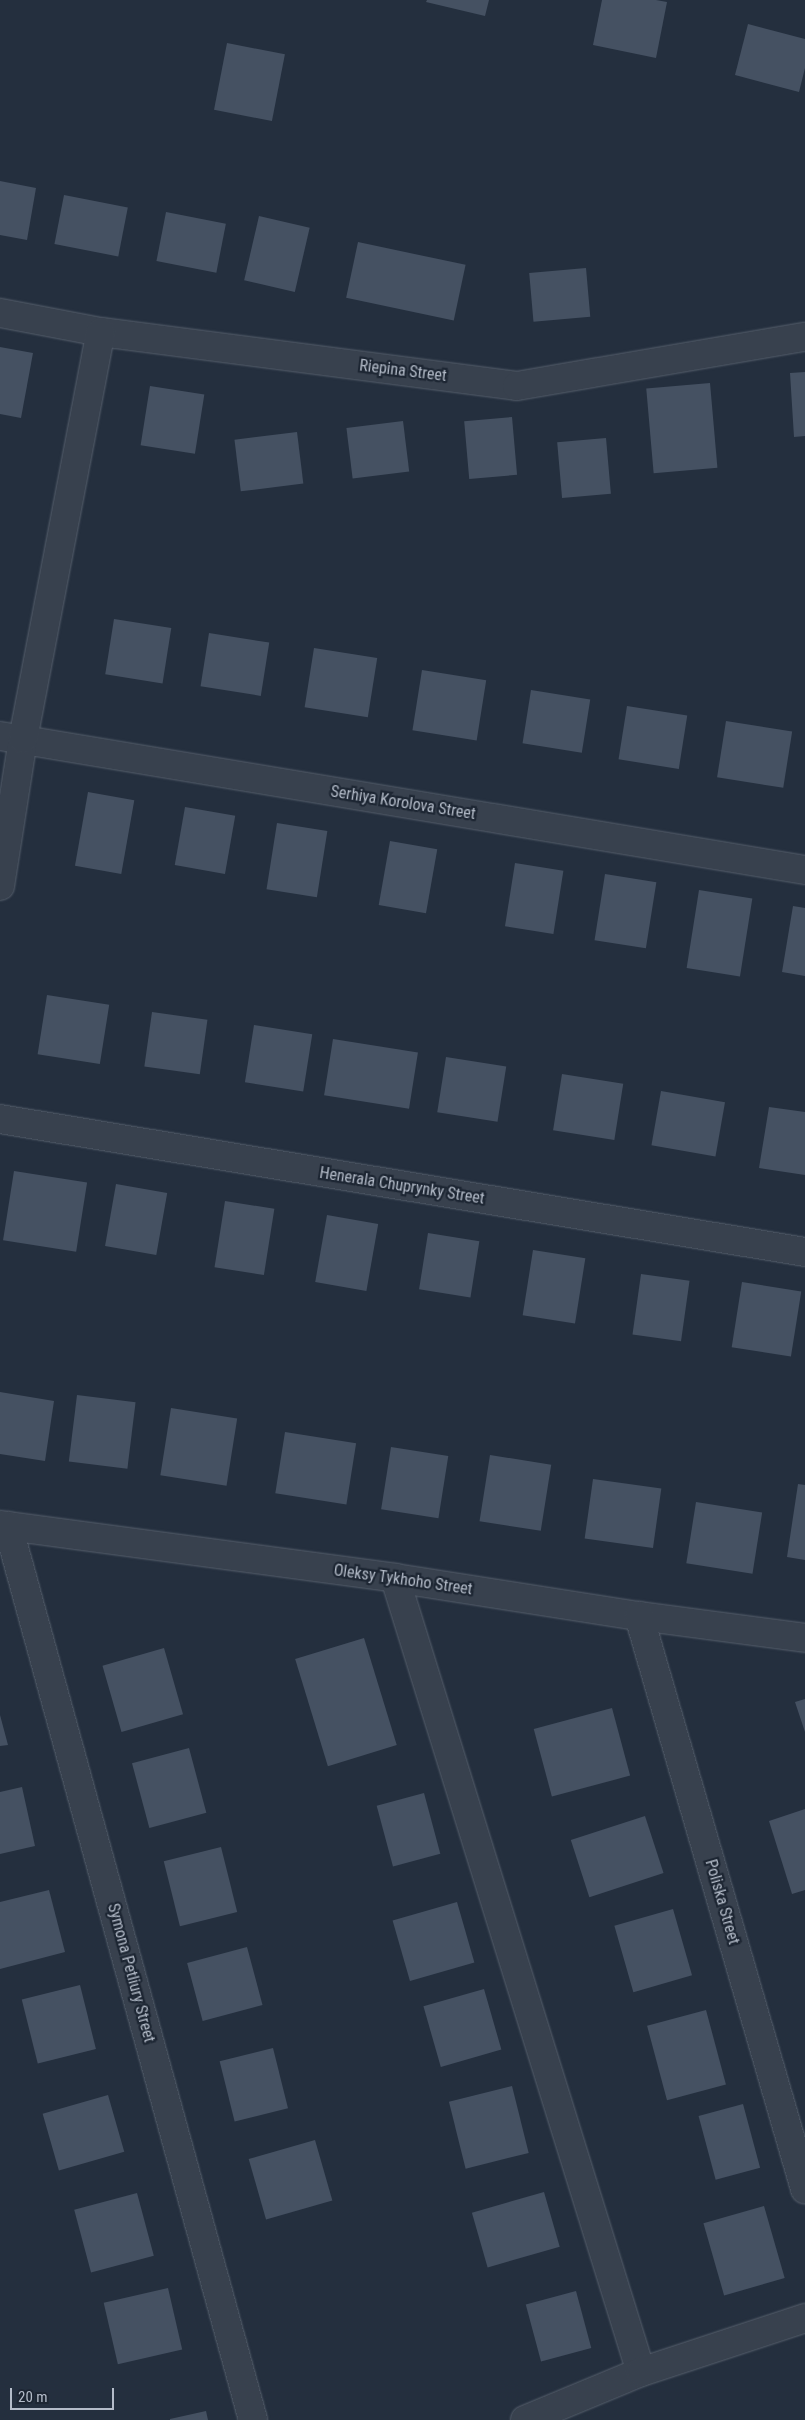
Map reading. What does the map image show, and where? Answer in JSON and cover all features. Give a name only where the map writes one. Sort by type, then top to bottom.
[{"type":"street","name":"Riepina Street","points":[[0,313],[101,332],[516,386],[805,337]]},
{"type":"street","points":[[0,886],[12,738],[101,332]]},
{"type":"street","name":"Serhiya Korolova Street","points":[[12,738],[805,870]]},
{"type":"street","name":"Henerala Chuprynky Street","points":[[0,1119],[805,1252]]},
{"type":"street","name":"Oleksy Tykhoho Street","points":[[4,1525],[395,1578],[639,1616],[805,1638]]},
{"type":"street","name":"Symona Petliury Street","points":[[4,1525],[253,2420]]},
{"type":"street","points":[[395,1578],[641,2372]]},
{"type":"street","name":"Poliska Street","points":[[639,1616],[805,2189]]},
{"type":"street","points":[[525,2420],[641,2372],[805,2318]]},
{"type":"building","points":[[427,0],[489,0],[485,16],[426,2]]},
{"type":"building","points":[[602,0],[656,0],[667,2],[656,58],[593,45]]},
{"type":"building","points":[[748,24],[805,39],[805,68],[799,92],[735,75]]},
{"type":"building","points":[[227,43],[285,54],[272,121],[214,110]]},
{"type":"building","points":[[0,181],[36,188],[27,240],[0,235]]},
{"type":"building","points":[[64,195],[128,207],[118,256],[54,244]]},
{"type":"building","points":[[166,212],[226,224],[216,273],[156,261]]},
{"type":"building","points":[[259,216],[310,228],[295,292],[244,280]]},
{"type":"building","points":[[358,242],[466,265],[454,321],[346,298]]},
{"type":"building","points":[[586,268],[590,317],[533,322],[529,273]]},
{"type":"building","points":[[0,347],[33,353],[21,418],[0,414]]},
{"type":"building","points":[[805,372],[805,436],[794,437],[790,373]]},
{"type":"building","points":[[710,383],[717,468],[654,473],[646,389]]},
{"type":"building","points":[[150,386],[204,395],[195,454],[141,445]]},
{"type":"building","points":[[512,417],[517,475],[469,479],[464,421]]},
{"type":"building","points":[[403,421],[409,472],[353,479],[346,428]]},
{"type":"building","points":[[297,432],[303,484],[241,491],[234,440]]},
{"type":"building","points":[[606,438],[611,494],[562,498],[557,442]]},
{"type":"building","points":[[114,619],[171,628],[163,683],[105,674]]},
{"type":"building","points":[[209,633],[269,643],[261,696],[201,686]]},
{"type":"building","points":[[314,648],[377,658],[368,717],[305,707]]},
{"type":"building","points":[[422,670],[486,680],[477,740],[412,730]]},
{"type":"building","points":[[531,690],[590,699],[582,753],[523,743]]},
{"type":"building","points":[[627,706],[687,716],[679,769],[619,759]]},
{"type":"building","points":[[726,721],[792,731],[783,788],[717,777]]},
{"type":"building","points":[[88,792],[134,800],[121,874],[75,866]]},
{"type":"building","points":[[185,807],[235,816],[225,874],[175,865]]},
{"type":"building","points":[[277,823],[327,831],[317,897],[267,889]]},
{"type":"building","points":[[390,841],[437,849],[426,913],[379,905]]},
{"type":"building","points":[[515,863],[563,871],[553,934],[505,926]]},
{"type":"building","points":[[605,874],[656,882],[646,948],[595,940]]},
{"type":"building","points":[[699,890],[752,898],[740,976],[687,968]]},
{"type":"building","points":[[793,906],[805,908],[805,976],[782,972]]},
{"type":"building","points":[[47,995],[109,1005],[100,1064],[38,1054]]},
{"type":"building","points":[[152,1012],[207,1020],[200,1074],[144,1066]]},
{"type":"building","points":[[254,1025],[312,1034],[303,1092],[245,1082]]},
{"type":"building","points":[[333,1039],[418,1052],[409,1109],[324,1095]]},
{"type":"building","points":[[446,1057],[506,1067],[497,1122],[437,1112]]},
{"type":"building","points":[[562,1074],[623,1084],[614,1140],[553,1130]]},
{"type":"building","points":[[661,1091],[725,1102],[715,1156],[651,1145]]},
{"type":"building","points":[[769,1107],[805,1112],[805,1175],[759,1168]]},
{"type":"building","points":[[14,1171],[87,1183],[76,1252],[3,1240]]},
{"type":"building","points":[[116,1184],[167,1193],[156,1255],[105,1246]]},
{"type":"building","points":[[225,1201],[274,1209],[264,1275],[215,1267]]},
{"type":"building","points":[[327,1215],[378,1224],[366,1291],[315,1282]]},
{"type":"building","points":[[428,1233],[479,1241],[470,1297],[419,1289]]},
{"type":"building","points":[[533,1250],[585,1258],[575,1323],[523,1315]]},
{"type":"building","points":[[641,1274],[690,1281],[681,1341],[633,1334]]},
{"type":"building","points":[[742,1282],[801,1291],[791,1357],[732,1347]]},
{"type":"building","points":[[0,1392],[54,1401],[45,1461],[0,1454]]},
{"type":"building","points":[[77,1395],[136,1402],[127,1469],[69,1462]]},
{"type":"building","points":[[171,1408],[237,1418],[227,1486],[160,1475]]},
{"type":"building","points":[[285,1432],[356,1443],[346,1504],[275,1493]]},
{"type":"building","points":[[391,1447],[448,1456],[438,1518],[381,1509]]},
{"type":"building","points":[[490,1455],[551,1465],[541,1531],[480,1521]]},
{"type":"building","points":[[593,1479],[661,1489],[653,1548],[585,1538]]},
{"type":"building","points":[[798,1484],[805,1485],[805,1560],[787,1557]]},
{"type":"building","points":[[696,1502],[762,1512],[752,1574],[686,1563]]},
{"type":"building","points":[[364,1638],[397,1745],[328,1766],[295,1659]]},
{"type":"building","points":[[164,1648],[183,1714],[121,1732],[102,1666]]},
{"type":"building","points":[[805,1699],[805,1732],[795,1702]]},
{"type":"building","points":[[612,1708],[630,1776],[552,1797],[534,1729]]},
{"type":"building","points":[[0,1715],[8,1745],[0,1746]]},
{"type":"building","points":[[189,1748],[206,1813],[149,1828],[132,1763]]},
{"type":"building","points":[[22,1787],[35,1846],[0,1854],[0,1792]]},
{"type":"building","points":[[424,1793],[440,1854],[393,1867],[377,1806]]},
{"type":"building","points":[[805,1809],[805,1890],[792,1894],[769,1821]]},
{"type":"building","points":[[645,1816],[664,1873],[589,1897],[571,1840]]},
{"type":"building","points":[[221,1847],[237,1912],[180,1926],[164,1861]]},
{"type":"building","points":[[49,1890],[65,1952],[0,1969],[0,1902]]},
{"type":"building","points":[[457,1902],[474,1963],[410,1981],[393,1920]]},
{"type":"building","points":[[673,1909],[692,1975],[633,1992],[614,1926]]},
{"type":"building","points":[[247,1947],[263,2005],[203,2021],[187,1963]]},
{"type":"building","points":[[80,1985],[96,2049],[38,2064],[22,2000]]},
{"type":"building","points":[[484,1989],[501,2050],[441,2067],[423,2006]]},
{"type":"building","points":[[706,2010],[726,2084],[667,2100],[647,2026]]},
{"type":"building","points":[[273,2048],[288,2108],[235,2121],[220,2061]]},
{"type":"building","points":[[512,2086],[529,2153],[466,2169],[449,2102]]},
{"type":"building","points":[[108,2095],[124,2152],[59,2170],[43,2114]]},
{"type":"building","points":[[743,2104],[760,2168],[716,2180],[699,2116]]},
{"type":"building","points":[[315,2140],[332,2201],[266,2220],[249,2159]]},
{"type":"building","points":[[544,2192],[560,2247],[488,2267],[472,2213]]},
{"type":"building","points":[[137,2193],[154,2256],[91,2273],[74,2210]]},
{"type":"building","points":[[764,2206],[785,2278],[724,2295],[703,2223]]},
{"type":"building","points":[[168,2288],[182,2349],[118,2364],[104,2303]]},
{"type":"building","points":[[576,2291],[591,2348],[541,2361],[526,2304]]},
{"type":"building","points":[[206,2411],[208,2420],[170,2420],[170,2419]]}]
